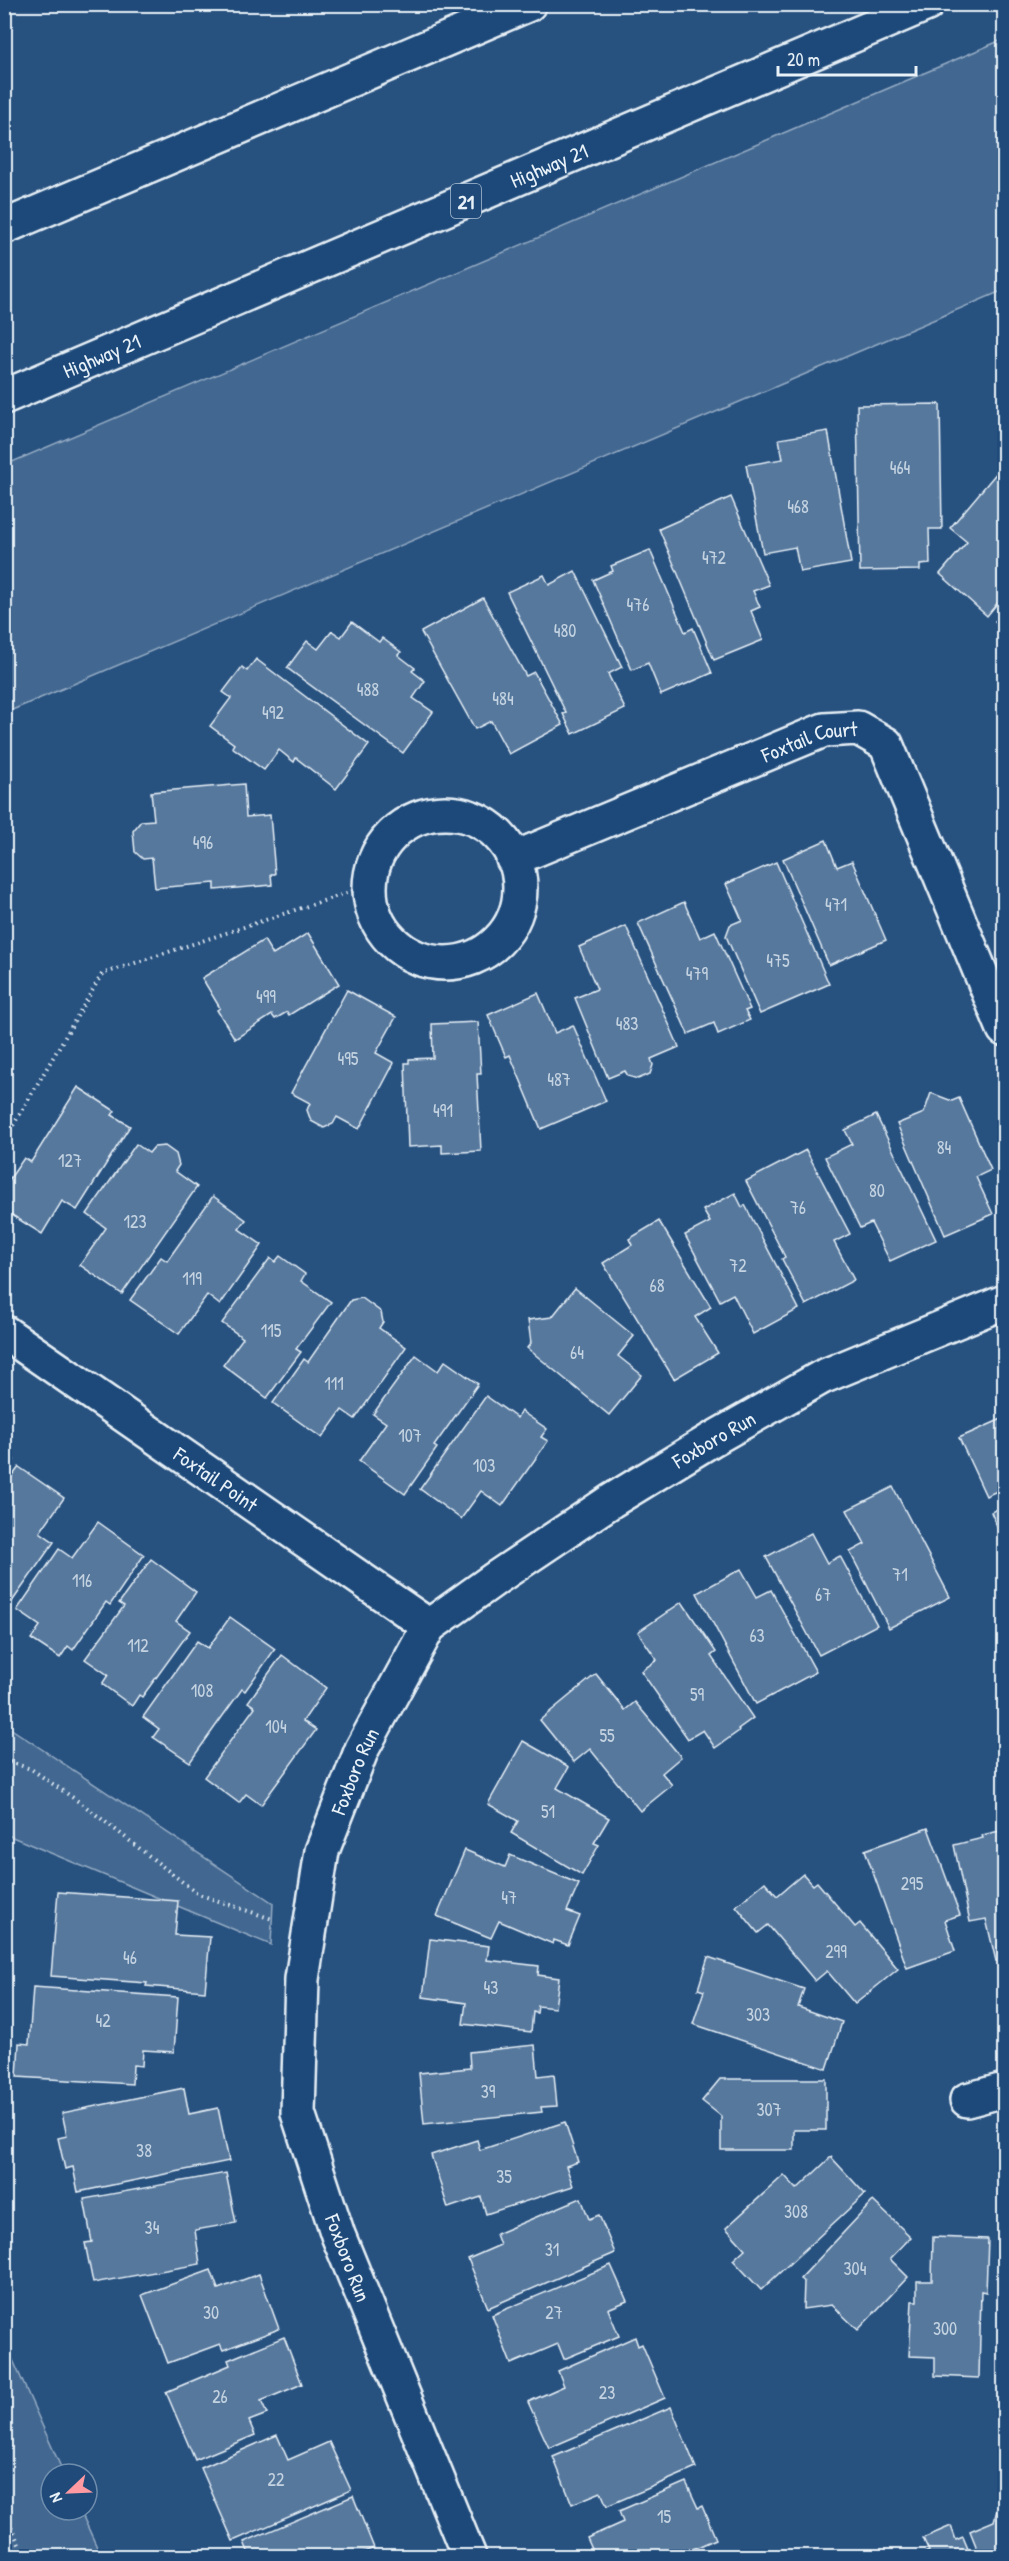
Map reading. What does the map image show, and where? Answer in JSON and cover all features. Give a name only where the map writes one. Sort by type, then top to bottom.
[{"type":"street","points":[[4,227],[529,4]]},
{"type":"street","name":"Highway 21","points":[[4,397],[927,4]]},
{"type":"street","name":"Foxtail Court","points":[[513,859],[824,730],[858,728],[886,744],[1005,1029]]},
{"type":"street","points":[[446,813],[471,817],[492,830],[509,849],[518,872],[520,896],[513,920],[500,940],[480,955],[457,963],[432,963],[410,955],[390,940],[376,919],[370,894],[371,885],[372,869],[382,846],[399,828],[421,816],[446,813]]},
{"type":"street","name":"Foxboro Run","points":[[469,2556],[338,2235],[298,2113],[302,1979],[322,1851],[362,1749],[429,1626],[611,1501],[721,1434],[822,1377],[1005,1302]]},
{"type":"street","name":"Foxtail Point","points":[[4,1332],[429,1626]]},
{"type":"street","points":[[967,2100],[1005,2090]]},
{"type":"path","points":[[4,1141],[102,974],[371,885]]},
{"type":"path","points":[[4,1760],[31,1769],[85,1806],[142,1853],[198,1894],[275,1920]]},
{"type":"path","points":[[4,2510],[24,2556]]},
{"type":"shaded area","points":[[1004,39],[1004,290],[5,713],[5,465]]},
{"type":"shaded area","points":[[4,1724],[273,1903],[271,1945],[5,1834]]},
{"type":"shaded area","points":[[4,2340],[59,2462],[39,2462],[39,2522],[85,2522],[101,2556],[5,2556]]},
{"type":"building","points":[[940,404],[942,529],[929,529],[930,564],[920,565],[920,570],[860,571],[857,405]]},
{"type":"building","points":[[828,431],[851,563],[800,572],[795,547],[763,553],[746,465],[783,459],[779,439]]},
{"type":"building","points":[[1004,464],[1004,595],[987,616],[940,574],[967,542],[950,528]]},
{"type":"building","points":[[731,497],[769,585],[753,591],[760,607],[751,611],[763,640],[714,660],[659,529]]},
{"type":"building","points":[[650,550],[685,632],[693,628],[712,673],[661,695],[648,663],[632,670],[593,580],[613,571],[611,566]]},
{"type":"building","points":[[575,571],[622,667],[608,674],[625,709],[573,734],[563,714],[566,713],[507,592],[544,575],[549,585]]},
{"type":"building","points":[[483,598],[526,676],[534,672],[563,725],[509,754],[491,721],[475,729],[421,632]]},
{"type":"building","points":[[1004,615],[1004,637],[995,621]]},
{"type":"building","points":[[352,622],[379,642],[382,638],[401,652],[398,655],[415,668],[412,671],[425,681],[413,698],[433,712],[403,753],[287,668],[307,641],[318,649],[332,631],[341,637]]},
{"type":"building","points":[[256,659],[369,745],[336,789],[296,758],[294,762],[279,750],[264,770],[232,747],[234,744],[210,726],[231,698],[223,692],[242,667],[247,671]]},
{"type":"building","points":[[244,784],[246,817],[270,815],[275,874],[271,874],[272,885],[215,890],[215,883],[155,888],[152,858],[143,859],[135,852],[133,831],[141,821],[154,820],[151,792]]},
{"type":"building","points":[[826,840],[837,867],[852,861],[886,940],[829,965],[783,859]]},
{"type":"building","points":[[776,862],[829,984],[760,1014],[726,936],[730,925],[742,920],[726,884]]},
{"type":"building","points":[[684,902],[700,938],[715,931],[750,1009],[745,1011],[750,1020],[718,1034],[714,1023],[688,1034],[638,923]]},
{"type":"building","points":[[626,926],[679,1047],[651,1059],[653,1065],[650,1074],[638,1079],[628,1076],[625,1071],[608,1078],[575,998],[597,989],[579,947]]},
{"type":"building","points":[[308,933],[339,984],[289,1015],[287,1012],[275,1019],[272,1015],[235,1039],[217,1010],[220,1008],[202,978],[264,940],[273,955]]},
{"type":"building","points":[[347,990],[396,1017],[376,1053],[394,1063],[359,1129],[337,1117],[333,1124],[324,1128],[311,1121],[307,1110],[310,1103],[291,1093]]},
{"type":"building","points":[[538,993],[555,1033],[573,1025],[606,1101],[541,1129],[510,1055],[506,1057],[488,1015]]},
{"type":"building","points":[[478,1022],[481,1074],[477,1074],[481,1151],[442,1153],[442,1145],[408,1147],[405,1063],[409,1063],[409,1059],[433,1058],[432,1024]]},
{"type":"building","points":[[78,1087],[115,1111],[112,1115],[130,1126],[77,1210],[62,1201],[42,1234],[4,1210],[4,1187],[24,1158],[31,1162]]},
{"type":"building","points":[[931,1093],[952,1101],[959,1098],[991,1170],[976,1177],[993,1214],[945,1235],[897,1124],[924,1113]]},
{"type":"building","points":[[876,1115],[936,1240],[890,1261],[871,1223],[860,1228],[825,1157],[852,1144],[845,1130]]},
{"type":"building","points":[[136,1144],[149,1153],[154,1147],[165,1146],[176,1154],[179,1165],[175,1171],[197,1187],[122,1294],[80,1265],[106,1228],[87,1214]]},
{"type":"building","points":[[806,1150],[850,1234],[834,1242],[854,1280],[806,1305],[782,1259],[785,1257],[746,1181]]},
{"type":"building","points":[[735,1193],[742,1207],[745,1205],[799,1309],[753,1334],[733,1294],[720,1301],[685,1235],[710,1222],[703,1210]]},
{"type":"building","points":[[213,1196],[246,1220],[239,1229],[262,1245],[220,1305],[207,1295],[179,1334],[130,1300],[161,1257],[167,1261]]},
{"type":"building","points":[[659,1221],[711,1307],[695,1317],[718,1353],[674,1379],[603,1263],[632,1245],[629,1239]]},
{"type":"building","points":[[280,1256],[305,1274],[301,1281],[331,1302],[296,1349],[301,1352],[267,1398],[223,1365],[243,1338],[222,1323],[270,1258],[275,1262]]},
{"type":"building","points":[[575,1288],[634,1336],[618,1356],[642,1375],[609,1415],[527,1348],[531,1343],[528,1320],[552,1317]]},
{"type":"building","points":[[362,1298],[381,1312],[383,1322],[379,1328],[406,1347],[355,1419],[342,1410],[322,1438],[273,1403],[304,1359],[308,1362],[351,1300]]},
{"type":"building","points":[[416,1355],[438,1371],[445,1361],[478,1384],[434,1446],[437,1448],[405,1494],[359,1461],[386,1423],[373,1414]]},
{"type":"building","points":[[486,1396],[517,1418],[521,1411],[547,1429],[541,1437],[548,1441],[502,1506],[481,1491],[461,1519],[420,1489]]},
{"type":"building","points":[[1004,1418],[1004,1488],[986,1496],[959,1438]]},
{"type":"building","points":[[4,1453],[14,1460],[4,1474]]},
{"type":"building","points":[[19,1467],[64,1498],[40,1532],[54,1542],[9,1606],[4,1603],[4,1487]]},
{"type":"building","points":[[893,1487],[950,1597],[889,1628],[850,1552],[865,1544],[847,1510]]},
{"type":"building","points":[[1004,1506],[1004,1542],[991,1512]]},
{"type":"building","points":[[98,1522],[144,1555],[110,1605],[106,1602],[73,1650],[68,1646],[60,1658],[31,1639],[40,1626],[17,1610],[59,1549],[72,1558]]},
{"type":"building","points":[[811,1533],[827,1563],[840,1556],[877,1625],[819,1655],[766,1557]]},
{"type":"building","points":[[151,1559],[196,1592],[176,1621],[190,1631],[142,1697],[139,1695],[132,1706],[102,1684],[108,1675],[85,1659],[124,1606],[119,1603]]},
{"type":"building","points":[[741,1569],[757,1597],[771,1590],[816,1672],[756,1704],[697,1593]]},
{"type":"building","points":[[682,1602],[716,1652],[711,1656],[753,1718],[715,1748],[703,1730],[688,1739],[641,1671],[657,1660],[638,1632]]},
{"type":"building","points":[[230,1617],[275,1649],[245,1691],[242,1689],[190,1762],[153,1737],[159,1729],[143,1717],[197,1641],[208,1648]]},
{"type":"building","points":[[282,1655],[326,1688],[303,1721],[316,1730],[261,1805],[246,1794],[239,1803],[204,1777],[255,1707],[248,1702]]},
{"type":"building","points":[[596,1674],[625,1710],[635,1702],[681,1757],[662,1773],[672,1785],[640,1811],[590,1749],[574,1762],[540,1720]]},
{"type":"building","points":[[523,1741],[569,1767],[557,1788],[609,1818],[594,1843],[599,1845],[582,1875],[511,1833],[518,1821],[488,1804]]},
{"type":"building","points":[[928,1828],[960,1915],[945,1920],[955,1951],[907,1968],[865,1850]]},
{"type":"building","points":[[1004,1830],[1004,1959],[996,1961],[986,1919],[970,1922],[954,1845]]},
{"type":"building","points":[[465,1850],[505,1867],[510,1855],[579,1884],[567,1911],[580,1916],[568,1945],[554,1940],[553,1944],[499,1921],[491,1938],[437,1916]]},
{"type":"building","points":[[803,1874],[813,1885],[817,1882],[855,1927],[860,1923],[898,1969],[855,2004],[827,1971],[815,1981],[768,1925],[758,1933],[736,1906],[765,1882],[777,1896]]},
{"type":"building","points":[[58,1892],[178,1901],[175,1935],[210,1937],[205,1991],[146,1986],[147,1983],[51,1976]]},
{"type":"building","points":[[430,1939],[489,1946],[487,1960],[539,1966],[538,1975],[559,1978],[555,2008],[538,2006],[537,2013],[533,2012],[531,2032],[463,2024],[466,2003],[423,1997]]},
{"type":"building","points":[[708,1957],[804,1989],[798,2007],[842,2022],[827,2069],[693,2024],[704,1991],[698,1989]]},
{"type":"building","points":[[33,1987],[178,1997],[174,2052],[143,2050],[142,2066],[133,2065],[132,2084],[17,2077],[19,2043],[29,2044]]},
{"type":"building","points":[[535,2045],[538,2076],[554,2074],[557,2106],[541,2107],[542,2112],[424,2124],[419,2073],[470,2068],[469,2052]]},
{"type":"building","points":[[720,2079],[826,2079],[826,2130],[794,2130],[794,2150],[721,2150],[721,2116],[702,2101]]},
{"type":"building","points":[[184,2088],[189,2114],[218,2108],[229,2161],[78,2192],[73,2167],[65,2169],[58,2138],[67,2136],[62,2113]]},
{"type":"building","points":[[565,2122],[578,2162],[566,2166],[573,2186],[486,2214],[481,2197],[448,2208],[431,2155],[477,2140],[480,2150]]},
{"type":"building","points":[[831,2157],[865,2194],[761,2290],[733,2260],[745,2249],[726,2228],[784,2175],[797,2189]]},
{"type":"building","points":[[226,2173],[236,2223],[195,2230],[200,2264],[93,2283],[85,2243],[92,2242],[84,2199]]},
{"type":"building","points":[[581,2198],[589,2219],[599,2215],[615,2253],[488,2308],[468,2259],[500,2245],[496,2234]]},
{"type":"building","points":[[873,2201],[911,2237],[890,2259],[908,2277],[858,2330],[832,2305],[803,2309],[804,2282],[800,2279]]},
{"type":"building","points":[[1004,2233],[1004,2254],[999,2234]]},
{"type":"building","points":[[933,2237],[988,2239],[986,2292],[981,2291],[979,2378],[935,2376],[935,2357],[909,2356],[912,2301],[917,2301],[917,2281],[932,2281]]},
{"type":"building","points":[[611,2265],[627,2301],[608,2309],[619,2336],[564,2359],[558,2344],[511,2364],[492,2315]]},
{"type":"building","points":[[211,2270],[218,2289],[259,2274],[279,2329],[223,2350],[220,2344],[168,2363],[142,2295]]},
{"type":"building","points":[[284,2337],[302,2384],[261,2401],[267,2414],[249,2421],[255,2435],[195,2460],[166,2392],[230,2365],[228,2360]]},
{"type":"building","points":[[635,2337],[638,2346],[642,2344],[665,2398],[549,2448],[528,2402],[564,2386],[558,2371]]},
{"type":"building","points":[[671,2407],[696,2468],[607,2506],[601,2492],[572,2504],[553,2457]]},
{"type":"building","points":[[277,2435],[288,2460],[329,2442],[351,2490],[233,2541],[201,2468]]},
{"type":"building","points":[[686,2482],[698,2508],[702,2506],[716,2539],[677,2556],[595,2556],[587,2538],[623,2522],[619,2511]]},
{"type":"building","points":[[353,2496],[374,2548],[354,2556],[250,2556],[244,2542]]},
{"type":"building","points":[[1001,2496],[1004,2497],[1004,2556],[980,2556],[970,2531],[994,2521]]},
{"type":"building","points":[[951,2526],[956,2540],[963,2537],[971,2556],[917,2556],[929,2551],[923,2538]]},
{"type":"building","points":[[723,2550],[725,2556],[707,2556]]}]
